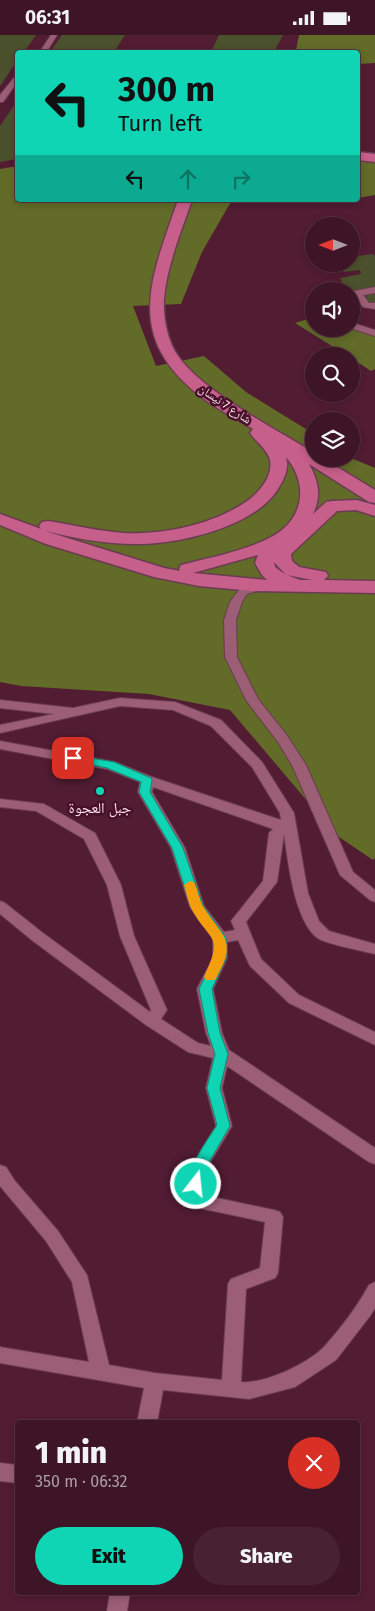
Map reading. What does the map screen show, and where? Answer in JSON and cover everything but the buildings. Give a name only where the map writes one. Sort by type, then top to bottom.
[{"type":"main road","points":[[360,155],[375,156]]},
{"type":"main road","name":"شارع 7 نيسان","points":[[184,202],[158,286],[158,324],[163,343],[170,356],[191,380],[211,396],[375,498]]},
{"type":"main road","name":"شارع 7 نيسان","points":[[192,202],[167,287],[167,323],[172,343],[186,363],[218,393],[305,449]]},
{"type":"main road","points":[[29,523],[120,538],[149,538],[206,526],[244,512],[268,491],[276,477],[279,463],[276,454],[244,417]]},
{"type":"main road","points":[[276,437],[300,461],[308,476],[310,488],[309,501],[303,516],[279,540],[266,556],[264,563],[267,571],[276,578],[294,584]]},
{"type":"main road","name":"شارع 7 نيسان","points":[[334,467],[375,491]]},
{"type":"main road","points":[[344,467],[375,483]]},
{"type":"main road","points":[[370,587],[293,571],[283,563],[282,554],[287,547],[332,506],[357,505],[375,511]]},
{"type":"main road","points":[[0,510],[29,523],[128,556],[234,577],[269,585],[290,593],[370,587]]},
{"type":"main road","points":[[0,519],[52,540],[160,573],[212,582],[370,587]]},
{"type":"main road","points":[[188,569],[237,557],[279,540]]},
{"type":"street","points":[[36,50],[46,35]]},
{"type":"street","points":[[44,50],[54,35]]},
{"type":"street","points":[[0,99],[15,79]]},
{"type":"street","points":[[0,111],[15,90]]},
{"type":"street","points":[[375,290],[357,293],[366,305],[375,306]]},
{"type":"street","points":[[360,328],[375,333]]},
{"type":"street","points":[[269,585],[243,592],[236,602],[230,620],[231,657],[252,701],[283,740],[299,765],[346,875],[375,897]]},
{"type":"street","points":[[0,729],[120,702],[175,706],[216,723],[257,765],[287,813],[285,825],[301,893],[312,923],[324,935],[375,949]]},
{"type":"street","points":[[0,704],[73,712]]},
{"type":"street","points":[[0,745],[110,765],[147,780],[285,825]]},
{"type":"street","points":[[147,780],[145,792],[178,848],[197,907],[220,938],[220,958],[205,989],[214,1033],[222,1054],[214,1088],[224,1126],[198,1168],[194,1200],[274,1217],[269,1273],[237,1284],[231,1389]]},
{"type":"street","points":[[0,803],[39,807],[90,836],[114,885],[127,936],[144,970],[159,1010],[152,1021]]},
{"type":"street","points":[[285,825],[276,833],[270,882],[238,921],[254,961],[294,999],[375,1039]]},
{"type":"street","points":[[0,905],[38,937],[152,1021],[194,1048],[222,1054],[375,1157]]},
{"type":"street","points":[[220,938],[243,934]]},
{"type":"street","points":[[0,1172],[9,1186],[52,1236],[81,1280],[101,1372]]},
{"type":"street","points":[[0,1355],[155,1381],[249,1391],[288,1381],[329,1354],[364,1311],[375,1290]]},
{"type":"street","points":[[148,1420],[155,1381]]},
{"type":"street","points":[[0,1472],[15,1474]]},
{"type":"street","points":[[117,1611],[120,1595]]},
{"type":"green space","points":[[0,35],[36,35],[25,50],[15,50],[15,64],[0,86]]},
{"type":"green space","points":[[62,35],[125,35],[115,50],[51,50]]},
{"type":"green space","points":[[219,35],[283,35],[275,50],[212,50]]},
{"type":"green space","points":[[299,35],[375,35],[375,63],[360,64],[360,50],[296,50]]},
{"type":"green space","points":[[15,104],[15,159],[0,162],[0,126]]},
{"type":"green space","points":[[360,158],[375,159],[375,195],[360,198]]},
{"type":"green space","points":[[15,166],[15,202],[231,202],[202,252],[181,304],[133,306],[156,366],[204,356],[246,392],[305,428],[305,467],[360,467],[360,462],[375,468],[375,858],[373,860],[336,835],[230,710],[149,694],[21,686],[0,682],[0,169]]},
{"type":"green space","points":[[373,254],[375,256],[375,304],[367,303],[360,295],[360,282],[342,282],[340,278],[361,274],[360,256]]},
{"type":"green space","points":[[305,320],[305,329],[295,323]]},
{"type":"green space","points":[[360,332],[375,336],[375,369],[371,371],[360,364],[360,347],[334,347],[317,337],[360,337]]},
{"type":"slow traffic","points":[[190,885],[197,907],[220,938],[220,958],[211,977]]},
{"type":"place","name":"جبل العجوة","points":[[100,791]]},
{"type":"route","points":[[73,758],[110,765],[147,780],[145,792],[178,848],[197,907],[220,938],[220,958],[205,989],[214,1033],[222,1054],[214,1088],[224,1126],[198,1168],[196,1184]]}]
